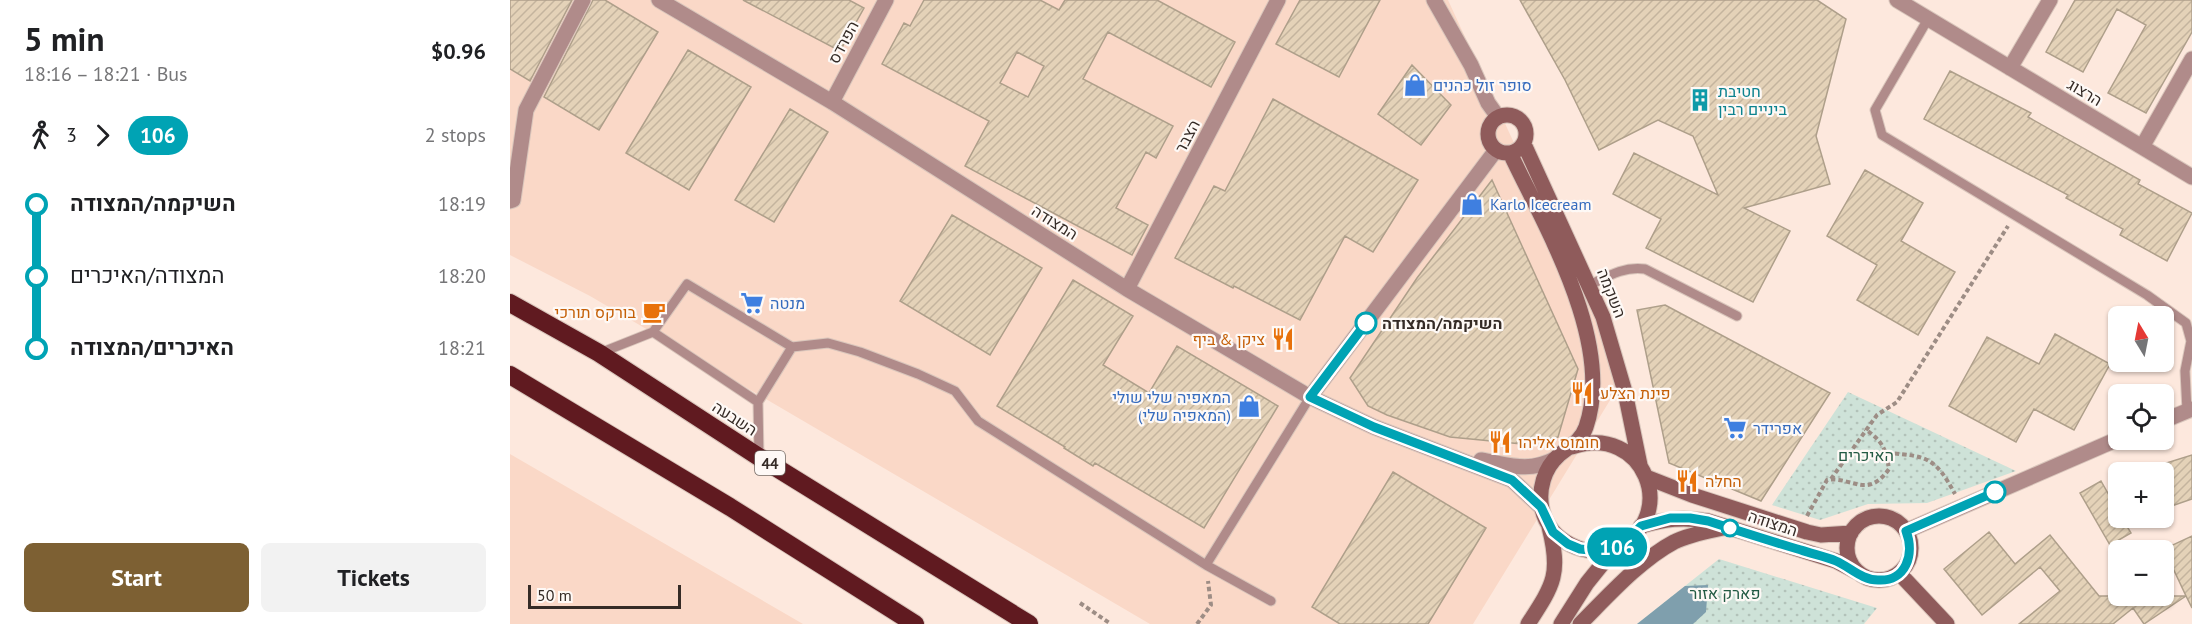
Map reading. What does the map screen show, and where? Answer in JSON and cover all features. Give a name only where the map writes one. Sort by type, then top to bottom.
[{"type":"highway","name":"השבעה","points":[[510,303],[599,353],[759,457],[1029,624]]},
{"type":"highway","points":[[510,375],[730,507],[915,624]]},
{"type":"street","points":[[510,201],[513,200],[526,110],[583,0]]},
{"type":"street","name":"המצודה","points":[[659,0],[832,102],[1127,289],[1310,397],[1374,427],[1512,480],[1541,507]]},
{"type":"street","name":"הפרדס","points":[[832,102],[886,0]]},
{"type":"street","name":"הצבר","points":[[1127,289],[1278,0]]},
{"type":"street","points":[[1434,0],[1471,65],[1488,103],[1498,117]]},
{"type":"street","name":"הרצוג","points":[[1897,0],[2192,177]]},
{"type":"street","points":[[2010,68],[2050,0]]},
{"type":"street","points":[[2142,147],[2192,59]]},
{"type":"street","points":[[1310,397],[1503,151],[1520,149],[1524,144],[1527,132],[1522,121],[1511,115],[1498,117],[1492,121],[1487,133],[1488,139],[1503,151],[1566,271],[1587,333],[1592,370],[1590,411],[1582,436],[1572,447],[1555,459],[1543,482],[1540,496],[1541,507],[1548,524],[1556,562],[1552,582],[1528,624]]},
{"type":"street","name":"השקמה","points":[[1524,144],[1590,285],[1614,351],[1643,471]]},
{"type":"street","points":[[2174,416],[2189,410]]},
{"type":"street","points":[[1548,524],[1564,541],[1580,549],[1599,551],[1616,547],[1629,539],[1641,526],[1649,502],[1650,492],[1643,471],[1626,452],[1608,444],[1588,442],[1572,447]]},
{"type":"street","points":[[1906,531],[2108,443]]},
{"type":"street","name":"המצודה","points":[[1442,454],[1528,468],[1541,467],[1555,459]]},
{"type":"street","name":"המצודה","points":[[1643,471],[1692,495],[1800,530],[1821,535],[1851,533]]},
{"type":"street","points":[[1878,516],[1889,518],[1899,523],[1906,531],[1911,553],[1906,565],[1889,579],[1867,578],[1850,564],[1847,543],[1858,524],[1867,518],[1878,516]]},
{"type":"street","name":"המצודה","points":[[1641,526],[1670,518],[1690,518],[1728,527],[1836,561],[1857,572]]},
{"type":"street","points":[[1580,624],[1655,554],[1674,542],[1692,535],[1728,527]]},
{"type":"street","points":[[1561,624],[1587,583],[1616,547]]},
{"type":"street","points":[[1899,573],[1947,624]]},
{"type":"lane","points":[[1928,19],[1875,110],[1882,135],[2147,295],[2186,323],[2191,341],[2185,371],[2189,410]]},
{"type":"lane","points":[[1590,285],[1620,271],[1634,267],[1645,269],[1737,316]]},
{"type":"lane","points":[[599,353],[653,332],[687,284],[792,347],[828,343],[860,352],[955,391],[978,421],[1206,565],[1271,601]]},
{"type":"lane","points":[[653,332],[758,402]]},
{"type":"lane","points":[[759,457],[758,402],[792,347]]},
{"type":"lane","points":[[1206,565],[1310,397]]},
{"type":"path","points":[[1832,479],[1876,415],[1897,402],[2015,215]]},
{"type":"path","points":[[1800,530],[1827,480],[1832,479],[1852,485],[1870,484],[1882,479],[1889,469],[1887,453],[1878,439],[1865,429]]},
{"type":"path","points":[[1887,453],[1922,457],[1933,463],[1943,472],[1962,507]]},
{"type":"path","points":[[1080,603],[1111,624]]},
{"type":"path","points":[[1197,624],[1211,604]]},
{"type":"shaded area","points":[[510,0],[1448,0],[1623,379],[1473,624],[1150,624],[590,296],[510,255]]},
{"type":"shaded area","points":[[510,454],[803,624],[510,624]]},
{"type":"green space","name":"האיכרים","points":[[1848,392],[2016,471],[1927,503],[1868,504],[1820,520],[1772,505]]},
{"type":"green space","name":"פארק אזור","points":[[1719,559],[1877,608],[1864,624],[1637,624]]},
{"type":"water","points":[[1708,585],[1706,612],[1693,624],[1637,624],[1685,586]]},
{"type":"building","points":[[510,0],[572,0],[530,81],[510,69]]},
{"type":"building","points":[[593,0],[605,0],[658,32],[599,130],[544,97]]},
{"type":"building","points":[[743,0],[849,0],[864,8],[840,51]]},
{"type":"building","points":[[924,0],[1040,0],[1059,10],[1065,0],[1157,0],[1235,42],[1211,87],[1108,32],[1083,79],[1173,126],[1156,158],[1146,152],[1116,208],[1148,225],[1132,255],[965,166],[989,121],[882,64],[904,23],[910,26]],"holes":[[[1017,52],[1044,66],[1028,97],[1000,83]]]},
{"type":"building","points":[[1300,0],[1380,0],[1339,77],[1276,44]]},
{"type":"building","name":"חטיבת ביניים רבין","points":[[1520,0],[1817,0],[1846,19],[1816,136],[1830,184],[1744,208],[1790,231],[1753,302],[1646,248],[1661,219],[1613,194],[1634,153],[1718,195],[1693,136],[1658,120],[1599,150],[1565,80]]},
{"type":"building","points":[[2075,0],[2192,0],[2192,32],[2146,113],[2108,93],[2146,25],[2117,9],[2083,72],[2046,52]]},
{"type":"building","points":[[688,50],[751,87],[689,190],[626,153]]},
{"type":"building","name":"סופר זול כהנים","points":[[1412,65],[1451,105],[1421,145],[1378,114]]},
{"type":"building","points":[[1950,71],[2031,113],[2028,117],[2140,180],[2138,184],[2192,213],[2167,261],[2120,235],[2123,229],[2066,198],[2068,195],[1924,119]]},
{"type":"building","points":[[1273,99],[1418,180],[1373,252],[1345,236],[1300,320],[1175,258],[1214,186],[1225,191]]},
{"type":"building","points":[[790,109],[828,132],[774,222],[735,200]]},
{"type":"building","points":[[1865,170],[1923,203],[1901,241],[1955,272],[1918,335],[1857,300],[1877,265],[1827,236]]},
{"type":"building","points":[[1492,180],[1578,369],[1558,437],[1522,444],[1450,437],[1387,415],[1368,406],[1350,378],[1417,278]]},
{"type":"building","points":[[952,215],[1042,268],[990,355],[900,301]]},
{"type":"building","points":[[1073,280],[1133,316],[1103,365],[1149,393],[1177,346],[1278,406],[1204,528],[1095,463],[1093,466],[997,406]]},
{"type":"building","name":"אפרידר","points":[[1665,305],[1830,393],[1761,501],[1669,463],[1637,310]]},
{"type":"building","points":[[2055,334],[2108,363],[2108,368],[2074,430],[2034,409],[2016,442],[1949,406],[1987,337],[2039,364]]},
{"type":"building","points":[[2192,455],[2192,499],[2174,505],[2174,462],[2169,462]]},
{"type":"building","points":[[1393,472],[1486,528],[1428,624],[1340,624],[1312,607]]},
{"type":"building","points":[[2101,481],[2108,493],[2108,528],[2128,528],[2131,533],[2119,540],[2108,542],[2080,493]]},
{"type":"building","points":[[1989,532],[2015,564],[2050,535],[2099,596],[2108,596],[2108,606],[2171,606],[2144,624],[2133,608],[2113,624],[2019,624],[2060,591],[2040,567],[1982,615],[1944,569]]},
{"type":"building","points":[[2192,536],[2192,608],[2174,570],[2174,544]]},
{"type":"building","points":[[2174,596],[2186,596],[2174,604]]},
{"type":"bus line","name":"106","points":[[1366,323],[1310,397],[1374,427],[1512,480],[1541,507],[1553,532],[1568,544],[1580,549],[1599,551],[1616,547],[1629,539],[1641,526],[1670,518],[1690,518],[1708,521],[1836,561],[1867,578],[1889,579],[1906,565],[1911,553],[1906,531],[1995,492]]},
{"type":"place","name":"סופר זול כהנים","points":[[1415,85]]},
{"type":"place","name":"חטיבת ביניים רבין","points":[[1700,100]]},
{"type":"place","name":"Karlo Icecream","points":[[1472,204]]},
{"type":"place","name":"מנטה","points":[[752,303]]},
{"type":"place","name":"בורקס תורכי","points":[[654,312]]},
{"type":"place","name":"השיקמה/המצודה","points":[[1366,323]]},
{"type":"place","name":"ציקן & ביף","points":[[1283,339]]},
{"type":"place","name":"פינת הצלע","points":[[1582,393]]},
{"type":"place","name":"המאפיה שלי שולי (המאפיה שלי)","points":[[1249,406]]},
{"type":"place","name":"אפרידר","points":[[1735,428]]},
{"type":"place","name":"חומוס אליהו","points":[[1500,442]]},
{"type":"place","name":"החלה","points":[[1687,481]]}]
